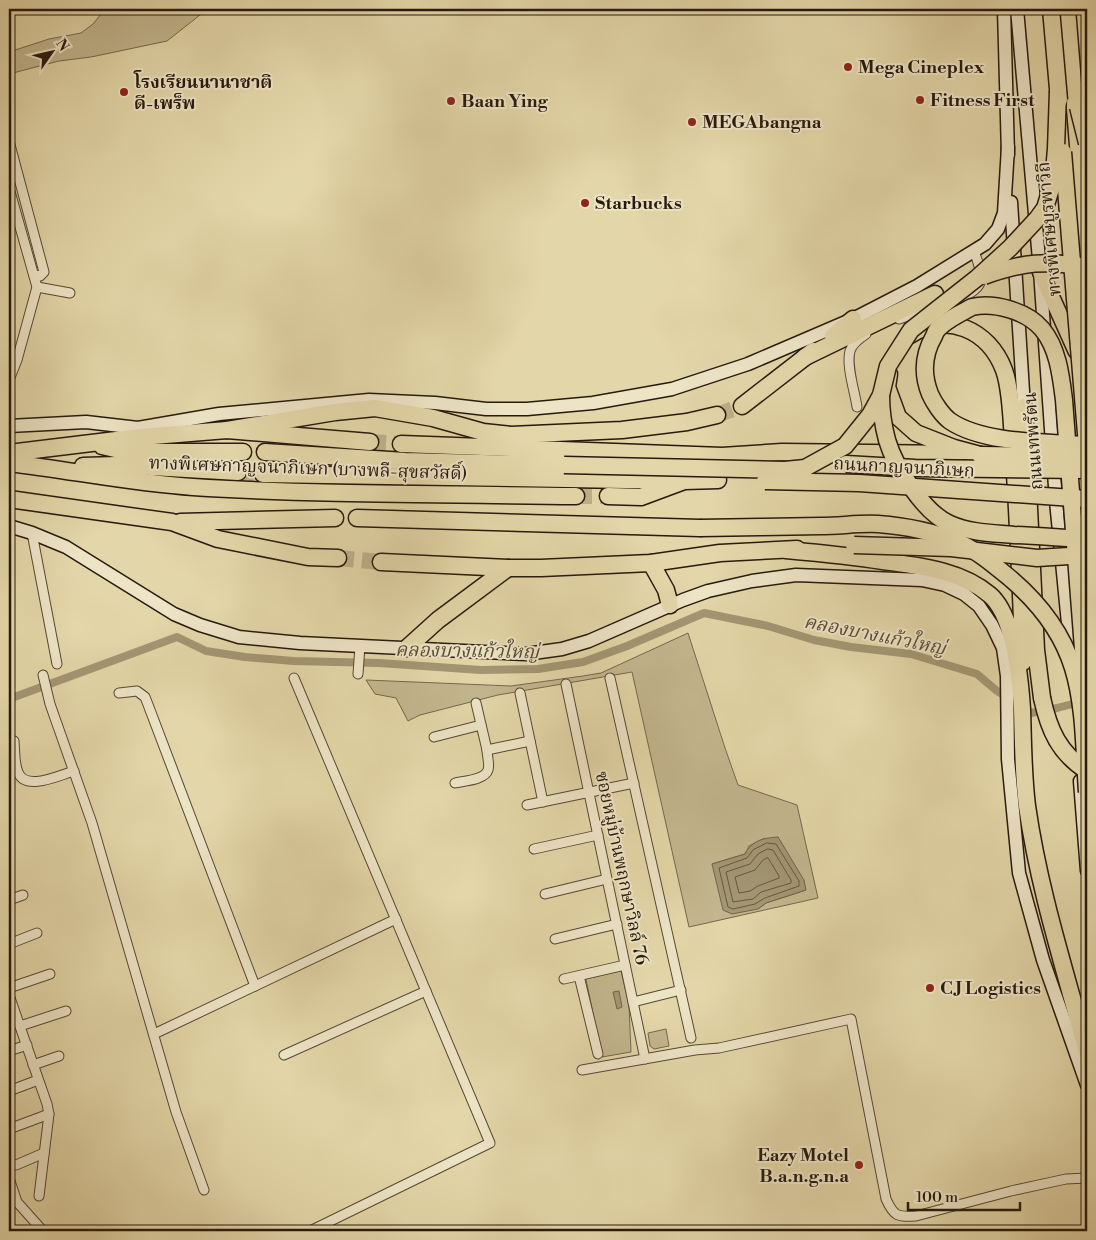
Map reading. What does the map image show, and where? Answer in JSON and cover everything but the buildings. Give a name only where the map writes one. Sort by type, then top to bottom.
[{"type":"highway","points":[[1048,9],[1087,499]]},
{"type":"highway","name":"ทางพิเศษบูรพาวิถี","points":[[1051,9],[1066,90],[1087,257]]},
{"type":"highway","name":"ทางพิเศษบูรพาวิถี","points":[[1067,9],[1066,90],[1087,446]]},
{"type":"highway","points":[[1073,9],[1087,170]]},
{"type":"highway","points":[[1066,90],[1087,143]]},
{"type":"highway","points":[[1066,90],[1056,149],[1053,182],[1045,208],[1027,230],[977,278],[911,330],[888,366],[881,395],[886,435],[898,464],[909,484],[924,503],[949,524],[971,531],[1087,539]]},
{"type":"highway","points":[[805,357],[935,294],[1002,270],[1022,264],[1045,262],[1063,262],[1087,267]]},
{"type":"highway","points":[[1040,271],[1076,351]]},
{"type":"highway","points":[[1087,446],[1068,444],[1058,443],[1000,439],[972,432],[949,421],[934,402],[925,382],[924,362],[928,346],[938,327],[972,307],[997,307],[1013,310],[1029,317],[1042,329],[1053,348],[1061,372],[1064,400],[1066,429],[1067,439],[1068,449],[1087,701]]},
{"type":"highway","points":[[742,406],[854,320]]},
{"type":"highway","points":[[980,455],[935,442],[916,433],[898,417],[887,387],[889,373],[897,351],[910,335],[926,326],[941,324],[962,327],[980,336],[994,352],[1004,371],[1012,424],[1024,642],[1014,680]]},
{"type":"highway","name":"ทางพิเศษกาญจนาภิเษก (บางพลี-สุขสวัสดิ์)","points":[[265,452],[480,464],[785,470],[805,468],[845,446],[870,415],[881,395]]},
{"type":"highway","points":[[1024,407],[1036,650],[1042,698],[1052,732],[1063,751],[1087,771]]},
{"type":"highway","points":[[226,430],[267,425],[335,412],[375,408],[461,424],[483,432],[511,435],[622,430],[687,422],[717,415]]},
{"type":"highway","name":"ทางพิเศษกาญจนาภิเษก (บางพลี-สุขสวัสดิ์)","points":[[9,453],[141,436],[226,430],[370,442]]},
{"type":"highway","name":"ทางพิเศษกาญจนาภิเษก (บางพลี-สุขสวัสดิ์)","points":[[90,444],[128,452],[243,452]]},
{"type":"highway","name":"ทางพิเศษกาญจนาภิเษก (บางพลี-สุขสวัสดิ์)","points":[[401,444],[451,447],[608,450],[722,456],[782,463],[846,459]]},
{"type":"highway","name":"ถนนกาญจนาภิเษก","points":[[846,459],[980,455],[1087,456]]},
{"type":"highway","points":[[846,459],[925,468],[1087,470]]},
{"type":"highway","name":"ทางพิเศษกาญจนาภิเษก (บางพลี-สุขสวัสดิ์)","points":[[9,463],[124,480],[192,486],[280,491],[576,496]]},
{"type":"highway","points":[[53,468],[117,465],[238,472]]},
{"type":"highway","points":[[263,474],[684,481]]},
{"type":"highway","points":[[608,496],[642,497],[684,481]]},
{"type":"highway","name":"ถนนกาญจนาภิเษก","points":[[684,481],[859,483],[1087,499]]},
{"type":"highway","points":[[9,499],[172,522],[336,518]]},
{"type":"highway","points":[[357,518],[700,528],[877,524],[914,529],[956,541],[986,558],[1038,604],[1054,626],[1065,646],[1078,690],[1087,792]]},
{"type":"highway","points":[[172,522],[218,539],[308,557],[338,558]]},
{"type":"highway","points":[[381,562],[508,568],[651,563],[720,553],[854,545],[951,548],[1037,558],[1067,565],[1087,565]]},
{"type":"highway","points":[[786,550],[852,556],[920,566],[952,574],[970,582],[992,596],[1006,618],[1023,730],[1027,805],[1037,864],[1050,924],[1087,1052]]},
{"type":"highway","points":[[1037,558],[1087,555]]},
{"type":"highway","points":[[651,563],[666,590],[670,605]]},
{"type":"highway","points":[[407,648],[438,620],[508,568]]},
{"type":"main road","points":[[1004,9],[1008,147],[1024,407],[1056,501]]},
{"type":"main road","name":"ถนนเทพรัตน","points":[[1017,9],[1040,271],[1056,501],[1087,870]]},
{"type":"main road","points":[[9,426],[86,422],[138,428],[218,414],[369,400],[528,409],[593,403],[672,389],[748,364],[854,320],[917,286],[985,244],[998,229],[1004,213],[1008,147]]},
{"type":"main road","points":[[9,526],[66,547],[174,614],[200,625],[239,637],[300,643],[526,654],[589,641],[670,605],[708,591],[752,581],[796,575],[922,580],[951,588],[964,594],[979,606],[992,625],[1004,648],[1014,680],[1008,716],[1008,759],[1020,873],[1043,960],[1087,1085]]},
{"type":"street","points":[[9,141],[44,272],[40,276],[34,275]]},
{"type":"street","points":[[9,188],[37,287],[17,360],[9,380]]},
{"type":"street","points":[[857,407],[849,362],[850,351],[853,345],[862,336],[895,321],[971,294],[978,289],[982,278],[974,251]]},
{"type":"street","points":[[37,287],[70,293]]},
{"type":"street","points":[[32,533],[56,664]]},
{"type":"street","points":[[358,674],[360,646]]},
{"type":"street","points":[[43,677],[92,823],[176,1112],[204,1190]]},
{"type":"street","points":[[294,678],[490,1143],[310,1231]]},
{"type":"street","points":[[610,678],[692,1038]]},
{"type":"street","name":"ซอยหมู่บ้านพฤกษาวิลล์ 76","points":[[566,684],[645,1059]]},
{"type":"street","points":[[119,693],[137,691],[148,702],[256,986]]},
{"type":"street","points":[[520,693],[543,802]]},
{"type":"street","points":[[455,783],[481,777],[486,774],[488,769],[487,750],[476,703]]},
{"type":"street","points":[[434,737],[481,725]]},
{"type":"street","points":[[14,741],[17,772],[21,779],[28,782],[36,782],[74,771]]},
{"type":"street","points":[[487,750],[530,741]]},
{"type":"street","points":[[527,805],[634,782]]},
{"type":"street","points":[[534,849],[598,835]]},
{"type":"street","points":[[545,894],[607,879]]},
{"type":"street","points":[[9,900],[23,895]]},
{"type":"street","points":[[154,1034],[396,919]]},
{"type":"street","points":[[555,939],[617,924]]},
{"type":"street","points":[[9,944],[37,933]]},
{"type":"street","points":[[564,979],[625,965]]},
{"type":"street","points":[[9,988],[50,974]]},
{"type":"street","points":[[579,976],[598,1054]]},
{"type":"street","points":[[633,1002],[681,990]]},
{"type":"street","points":[[284,1056],[426,991]]},
{"type":"street","points":[[9,995],[12,1012],[27,1045],[49,1114],[39,1196]]},
{"type":"street","points":[[20,1026],[66,1011]]},
{"type":"street","points":[[582,1070],[695,1050],[719,1048],[851,1019],[886,1199],[892,1211],[900,1217],[916,1216],[1011,1191],[1066,1179],[1087,1178]]},
{"type":"street","points":[[9,1052],[27,1045]]},
{"type":"street","points":[[33,1065],[60,1056]]},
{"type":"street","points":[[9,1091],[38,1080]]},
{"type":"street","points":[[9,1130],[49,1114]]},
{"type":"street","points":[[16,1165],[44,1154]]},
{"type":"street","points":[[9,1178],[17,1202],[43,1231]]},
{"type":"shaded area","points":[[105,9],[212,9],[200,15],[167,41],[91,57],[59,61],[9,74],[9,52],[49,39],[81,33],[93,24]]},
{"type":"shaded area","points":[[688,633],[738,785],[797,805],[818,898],[689,927],[632,672],[498,695],[420,715],[408,721],[396,698],[375,694],[366,680],[511,686],[601,673]],"holes":[[[765,838],[806,890],[766,903],[758,909],[712,864],[745,854],[749,846]]]},
{"type":"shaded area","points":[[621,971],[629,1005],[631,1052],[602,1057],[586,979]]},
{"type":"shaded area","points":[[666,1029],[669,1046],[654,1049],[650,1046],[648,1033]]},
{"type":"water","points":[[778,837],[804,880],[806,890],[766,903],[758,909],[732,914],[723,910],[712,864],[745,854],[751,846],[759,841]]},
{"type":"water","points":[[619,991],[622,1007],[617,1009],[613,992]]},
{"type":"waterway","name":"คลองบางแก้วใหญ่","points":[[9,699],[177,637],[206,651],[245,657],[481,670],[538,669],[583,662],[627,646],[704,613],[768,626],[814,640],[851,647],[911,654],[977,674],[1008,698]]},
{"type":"waterway","name":"คลองบางแก้วใหญ่","points":[[1022,707],[1031,713],[1080,702]]},
{"type":"tunnel","points":[[717,415],[742,406]]},
{"type":"tunnel","points":[[370,442],[401,444]]},
{"type":"tunnel","points":[[238,472],[263,474]]},
{"type":"tunnel","points":[[576,496],[608,496]]},
{"type":"tunnel","points":[[338,558],[381,562]]},
{"type":"place","name":"Mega Cineplex","points":[[848,67]]},
{"type":"place","name":"โรงเรียนนานาชาติ ดี-เพร็พ","points":[[124,92]]},
{"type":"place","name":"Fitness First","points":[[920,100]]},
{"type":"place","name":"Baan Ying","points":[[451,101]]},
{"type":"place","name":"MEGAbangna","points":[[692,122]]},
{"type":"place","name":"Starbucks","points":[[585,203]]},
{"type":"place","name":"CJ Logistics","points":[[930,988]]},
{"type":"place","name":"Eazy Motel B.a.n.g.n.a","points":[[859,1165]]}]
